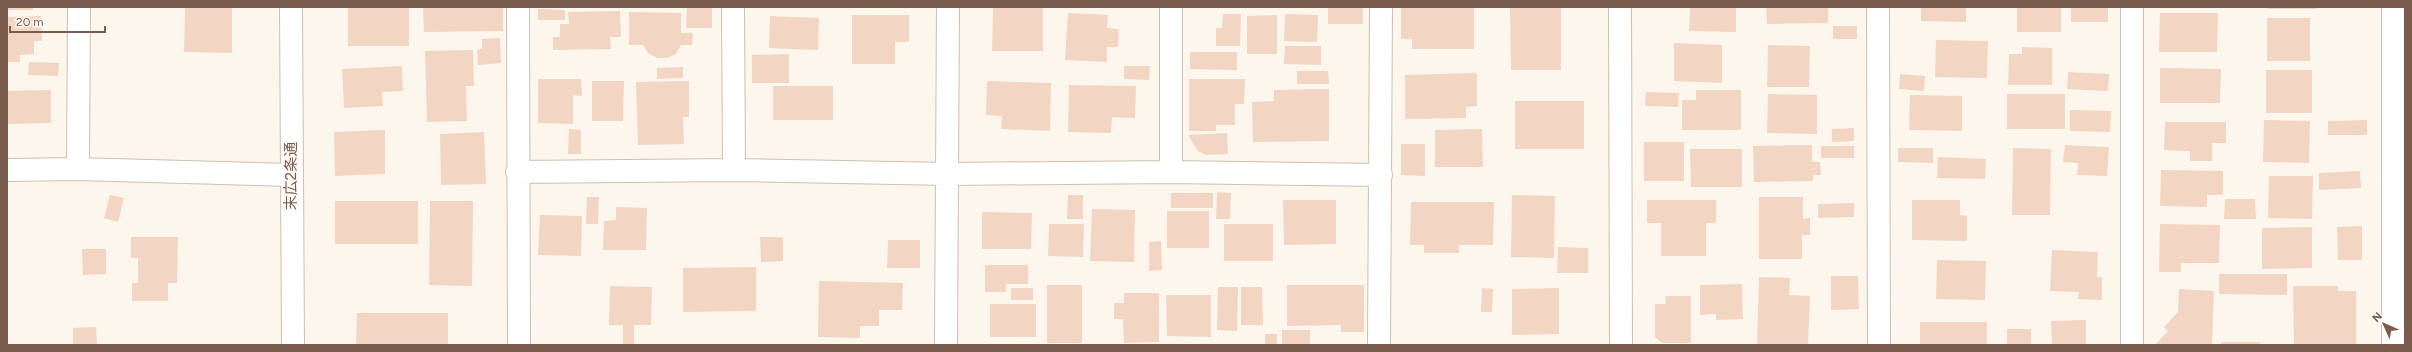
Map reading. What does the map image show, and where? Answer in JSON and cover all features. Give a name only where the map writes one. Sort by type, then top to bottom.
[{"type":"street","points":[[78,169],[79,7]]},
{"type":"street","name":"末広2条通","points":[[291,7],[293,345]]},
{"type":"street","points":[[518,7],[519,345]]},
{"type":"street","points":[[733,7],[734,170]]},
{"type":"street","points":[[946,345],[948,7]]},
{"type":"street","points":[[1171,7],[1172,172]]},
{"type":"street","points":[[1379,345],[1381,7]]},
{"type":"street","points":[[1620,7],[1621,345]]},
{"type":"street","points":[[1878,7],[1879,345]]},
{"type":"street","points":[[2132,7],[2132,345]]},
{"type":"street","points":[[2393,7],[2393,345]]},
{"type":"street","points":[[7,170],[78,169],[291,175]]},
{"type":"street","points":[[518,172],[734,170],[948,174],[1172,172],[1381,175]]},
{"type":"building","points":[[7,7],[33,7],[33,10],[7,10]]},
{"type":"building","points":[[348,7],[409,7],[409,46],[348,46]]},
{"type":"building","points":[[423,7],[503,7],[503,31],[424,32]]},
{"type":"building","points":[[993,7],[1043,7],[1043,51],[992,51]]},
{"type":"building","points":[[1328,7],[1363,7],[1363,24],[1328,24]]},
{"type":"building","points":[[1401,7],[1474,7],[1474,49],[1412,49],[1412,39],[1401,39]]},
{"type":"building","points":[[1690,7],[1736,7],[1736,32],[1689,31]]},
{"type":"building","points":[[1766,7],[1828,7],[1828,23],[1767,24]]},
{"type":"building","points":[[1921,7],[1966,7],[1966,22],[1921,21]]},
{"type":"building","points":[[2017,7],[2061,7],[2061,32],[2017,32]]},
{"type":"building","points":[[2071,7],[2108,7],[2108,22],[2071,22]]},
{"type":"building","points":[[2267,7],[2316,7],[2316,9],[2267,9]]},
{"type":"building","points":[[185,8],[232,8],[232,53],[184,52]]},
{"type":"building","points":[[687,8],[712,8],[712,28],[686,28]]},
{"type":"building","points":[[1510,8],[1561,8],[1561,70],[1511,70]]},
{"type":"building","points":[[538,9],[565,10],[565,20],[538,20]]},
{"type":"building","points":[[620,11],[621,37],[610,37],[611,49],[553,50],[553,37],[560,37],[560,24],[569,24],[568,12]]},
{"type":"building","points":[[629,12],[681,13],[681,33],[693,33],[692,45],[681,45],[676,54],[667,58],[657,58],[648,53],[643,45],[629,45]]},
{"type":"building","points":[[1068,13],[1108,15],[1107,28],[1119,29],[1118,47],[1107,47],[1107,62],[1065,60]]},
{"type":"building","points":[[2160,13],[2218,13],[2217,52],[2159,52]]},
{"type":"building","points":[[1223,14],[1241,14],[1240,46],[1216,46],[1216,28],[1222,28]]},
{"type":"building","points":[[1285,14],[1318,15],[1317,42],[1284,41]]},
{"type":"building","points":[[852,15],[909,15],[909,42],[895,42],[895,64],[852,64]]},
{"type":"building","points":[[1277,15],[1277,54],[1247,54],[1247,16]]},
{"type":"building","points":[[41,16],[42,41],[34,41],[34,54],[20,55],[20,62],[7,62],[7,17]]},
{"type":"building","points":[[770,16],[819,18],[818,50],[769,48]]},
{"type":"building","points":[[2267,18],[2310,18],[2310,61],[2267,61]]},
{"type":"building","points":[[1833,26],[1857,26],[1857,39],[1833,39]]},
{"type":"building","points":[[500,38],[501,63],[478,65],[477,50],[482,49],[482,39]]},
{"type":"building","points":[[1936,40],[1988,41],[1987,78],[1935,77]]},
{"type":"building","points":[[1674,43],[1722,45],[1722,83],[1674,81]]},
{"type":"building","points":[[1768,45],[1810,46],[1809,87],[1767,87]]},
{"type":"building","points":[[1285,46],[1321,46],[1321,65],[1284,64]]},
{"type":"building","points":[[2022,47],[2052,48],[2052,85],[2008,85],[2009,54],[2022,54]]},
{"type":"building","points":[[473,50],[474,86],[466,86],[467,121],[427,122],[425,51]]},
{"type":"building","points":[[1190,52],[1237,52],[1237,70],[1190,69]]},
{"type":"building","points":[[789,54],[789,83],[752,83],[752,55]]},
{"type":"building","points":[[29,62],[59,63],[58,76],[28,75]]},
{"type":"building","points":[[402,66],[403,91],[382,92],[383,106],[344,108],[342,69]]},
{"type":"building","points":[[1124,66],[1150,66],[1149,80],[1124,79]]},
{"type":"building","points":[[683,67],[683,78],[657,79],[657,68]]},
{"type":"building","points":[[2160,68],[2221,69],[2220,103],[2160,103]]},
{"type":"building","points":[[2266,70],[2312,70],[2312,113],[2266,113]]},
{"type":"building","points":[[1297,71],[1328,71],[1329,84],[1297,84]]},
{"type":"building","points":[[2068,72],[2109,74],[2108,91],[2067,89]]},
{"type":"building","points":[[1477,73],[1477,106],[1466,107],[1466,118],[1405,119],[1405,75]]},
{"type":"building","points":[[1900,74],[1925,76],[1924,91],[1899,89]]},
{"type":"building","points":[[538,79],[581,79],[582,96],[573,95],[573,124],[538,123]]},
{"type":"building","points":[[1189,79],[1245,79],[1244,104],[1235,104],[1235,125],[1216,125],[1216,131],[1189,131]]},
{"type":"building","points":[[592,81],[624,81],[623,121],[592,121]]},
{"type":"building","points":[[689,81],[689,117],[683,117],[684,144],[638,145],[636,82]]},
{"type":"building","points":[[987,81],[1051,83],[1050,131],[1001,129],[1002,116],[986,115]]},
{"type":"building","points":[[1069,85],[1136,86],[1135,118],[1112,117],[1111,133],[1068,132]]},
{"type":"building","points":[[773,86],[833,86],[833,120],[773,120]]},
{"type":"building","points":[[1329,89],[1329,141],[1253,142],[1252,102],[1274,101],[1274,90]]},
{"type":"building","points":[[51,90],[51,123],[7,124],[7,91]]},
{"type":"building","points":[[1696,90],[1741,90],[1741,130],[1682,130],[1682,100],[1696,100]]},
{"type":"building","points":[[1646,92],[1679,93],[1678,107],[1645,106]]},
{"type":"building","points":[[1768,94],[1817,95],[1817,134],[1767,133]]},
{"type":"building","points":[[2007,94],[2065,94],[2065,129],[2007,129]]},
{"type":"building","points":[[1910,95],[1962,96],[1962,131],[1909,130]]},
{"type":"building","points":[[1515,101],[1584,101],[1584,149],[1515,149]]},
{"type":"building","points":[[2070,110],[2111,111],[2110,132],[2070,131]]},
{"type":"building","points":[[2264,120],[2310,121],[2309,163],[2263,162]]},
{"type":"building","points":[[2367,120],[2367,135],[2328,135],[2328,121]]},
{"type":"building","points":[[2165,122],[2226,122],[2226,143],[2212,143],[2212,161],[2190,161],[2190,151],[2164,150]]},
{"type":"building","points":[[1854,128],[1854,141],[1832,142],[1832,129]]},
{"type":"building","points":[[569,129],[581,130],[581,154],[568,154]]},
{"type":"building","points":[[1482,129],[1483,167],[1435,167],[1435,130]]},
{"type":"building","points":[[385,130],[385,174],[335,176],[334,132]]},
{"type":"building","points":[[484,132],[486,184],[441,185],[440,134]]},
{"type":"building","points":[[1227,133],[1228,154],[1206,155],[1198,151],[1188,135]]},
{"type":"building","points":[[1644,142],[1684,142],[1684,181],[1644,181]]},
{"type":"building","points":[[1401,144],[1425,144],[1425,176],[1401,175]]},
{"type":"building","points":[[1812,145],[1812,162],[1820,162],[1821,175],[1813,175],[1813,181],[1754,182],[1753,146]]},
{"type":"building","points":[[2065,145],[2109,147],[2107,176],[2077,175],[2078,163],[2063,162]]},
{"type":"building","points":[[1821,146],[1854,146],[1854,158],[1821,158]]},
{"type":"building","points":[[1898,148],[1933,148],[1933,163],[1898,162]]},
{"type":"building","points":[[2013,148],[2051,149],[2050,215],[2012,215]]},
{"type":"building","points":[[1690,149],[1742,149],[1742,187],[1691,187]]},
{"type":"building","points":[[1938,157],[1986,159],[1985,179],[1937,178]]},
{"type":"building","points":[[2161,170],[2223,171],[2223,195],[2207,195],[2207,207],[2160,206]]},
{"type":"building","points":[[2360,171],[2361,188],[2319,190],[2319,173]]},
{"type":"building","points":[[2269,176],[2313,176],[2312,219],[2268,218]]},
{"type":"building","points":[[1217,192],[1231,193],[1230,219],[1216,219]]},
{"type":"building","points":[[1171,193],[1213,193],[1213,208],[1171,208]]},
{"type":"building","points":[[110,195],[124,198],[118,222],[104,218]]},
{"type":"building","points":[[1068,195],[1083,195],[1083,219],[1067,219]]},
{"type":"building","points":[[1512,195],[1555,196],[1554,258],[1511,257]]},
{"type":"building","points":[[587,197],[599,197],[598,224],[586,224]]},
{"type":"building","points":[[1759,197],[1803,197],[1803,219],[1810,218],[1810,235],[1802,235],[1802,259],[1759,259]]},
{"type":"building","points":[[2225,199],[2255,199],[2256,219],[2224,219]]},
{"type":"building","points":[[1283,200],[1336,200],[1336,244],[1284,245]]},
{"type":"building","points":[[1647,200],[1716,200],[1716,223],[1706,223],[1706,256],[1661,256],[1661,223],[1647,223]]},
{"type":"building","points":[[1912,200],[1960,200],[1960,215],[1967,216],[1967,241],[1912,240]]},
{"type":"building","points":[[335,201],[418,201],[418,244],[335,244]]},
{"type":"building","points":[[430,201],[473,201],[472,286],[429,285]]},
{"type":"building","points":[[1411,202],[1494,202],[1493,245],[1459,245],[1459,253],[1424,253],[1424,245],[1410,245]]},
{"type":"building","points":[[1854,203],[1854,217],[1818,218],[1818,204]]},
{"type":"building","points":[[616,207],[647,208],[646,250],[603,250],[604,221],[616,220]]},
{"type":"building","points":[[1092,209],[1135,210],[1134,262],[1090,261]]},
{"type":"building","points":[[1167,211],[1209,211],[1209,248],[1167,248]]},
{"type":"building","points":[[982,212],[1032,213],[1031,249],[982,249]]},
{"type":"building","points":[[540,215],[582,216],[581,256],[538,255]]},
{"type":"building","points":[[1049,224],[1084,224],[1083,257],[1048,256]]},
{"type":"building","points":[[1224,224],[1273,224],[1273,261],[1224,261]]},
{"type":"building","points":[[2160,224],[2220,225],[2219,263],[2181,263],[2181,272],[2159,272]]},
{"type":"building","points":[[2362,226],[2362,260],[2338,260],[2337,227]]},
{"type":"building","points":[[2312,227],[2312,268],[2262,269],[2262,228]]},
{"type":"building","points":[[131,237],[178,237],[177,283],[168,283],[168,301],[132,301],[132,283],[138,283],[138,258],[131,258]]},
{"type":"building","points":[[760,237],[783,237],[783,261],[761,262]]},
{"type":"building","points":[[888,240],[920,240],[920,268],[887,268]]},
{"type":"building","points":[[1161,241],[1162,270],[1149,271],[1149,242]]},
{"type":"building","points":[[1558,247],[1588,248],[1588,273],[1557,273]]},
{"type":"building","points":[[82,249],[106,249],[106,274],[83,275]]},
{"type":"building","points":[[2052,250],[2098,252],[2097,277],[2102,277],[2102,300],[2078,299],[2079,292],[2050,291]]},
{"type":"building","points":[[1937,260],[1986,261],[1985,300],[1936,299]]},
{"type":"building","points":[[985,265],[1028,265],[1028,284],[1006,284],[1006,292],[985,292]]},
{"type":"building","points":[[756,267],[756,311],[683,312],[683,268]]},
{"type":"building","points":[[2219,274],[2287,274],[2287,295],[2219,294]]},
{"type":"building","points":[[1831,276],[1858,276],[1859,309],[1831,310]]},
{"type":"building","points":[[1759,277],[1790,278],[1789,295],[1810,296],[1808,345],[1757,345]]},
{"type":"building","points":[[819,281],[903,283],[902,310],[879,310],[879,326],[860,326],[860,338],[818,337]]},
{"type":"building","points":[[1742,284],[1743,319],[1716,320],[1716,314],[1700,315],[1700,285]]},
{"type":"building","points":[[1047,285],[1082,285],[1082,343],[1047,343]]},
{"type":"building","points":[[1287,285],[1364,285],[1364,332],[1341,332],[1341,325],[1287,326]]},
{"type":"building","points":[[610,286],[652,287],[651,325],[634,325],[634,344],[623,344],[623,325],[609,325]]},
{"type":"building","points":[[2293,286],[2338,286],[2338,291],[2356,291],[2356,345],[2294,345]]},
{"type":"building","points":[[1218,287],[1238,287],[1237,331],[1217,330]]},
{"type":"building","points":[[1241,287],[1262,287],[1263,325],[1241,325]]},
{"type":"building","points":[[1011,288],[1033,288],[1033,300],[1011,300]]},
{"type":"building","points":[[1482,288],[1493,289],[1492,312],[1481,312]]},
{"type":"building","points":[[1559,288],[1559,334],[1512,335],[1512,289]]},
{"type":"building","points":[[2179,289],[2214,291],[2212,345],[2155,345],[2168,331],[2164,327],[2178,312]]},
{"type":"building","points":[[1124,293],[1159,293],[1159,342],[1124,343],[1123,319],[1114,319],[1114,303],[1124,303]]},
{"type":"building","points":[[1166,295],[1211,295],[1211,337],[1167,336]]},
{"type":"building","points":[[1665,296],[1691,296],[1691,343],[1662,343],[1655,337],[1655,304],[1666,304]]},
{"type":"building","points":[[990,304],[1036,304],[1036,337],[990,337]]},
{"type":"building","points":[[357,313],[448,313],[448,345],[356,345]]},
{"type":"building","points":[[2086,320],[2086,345],[2052,345],[2051,321]]},
{"type":"building","points":[[1920,322],[1987,322],[1987,345],[1920,345]]},
{"type":"building","points":[[96,327],[97,345],[73,345],[73,328]]},
{"type":"building","points":[[2007,329],[2031,329],[2031,345],[2007,345]]},
{"type":"building","points":[[1282,330],[1310,330],[1310,345],[1282,345]]},
{"type":"building","points":[[1265,334],[1277,334],[1277,345],[1265,345]]},
{"type":"building","points":[[2221,342],[2260,342],[2260,345],[2221,345]]}]
